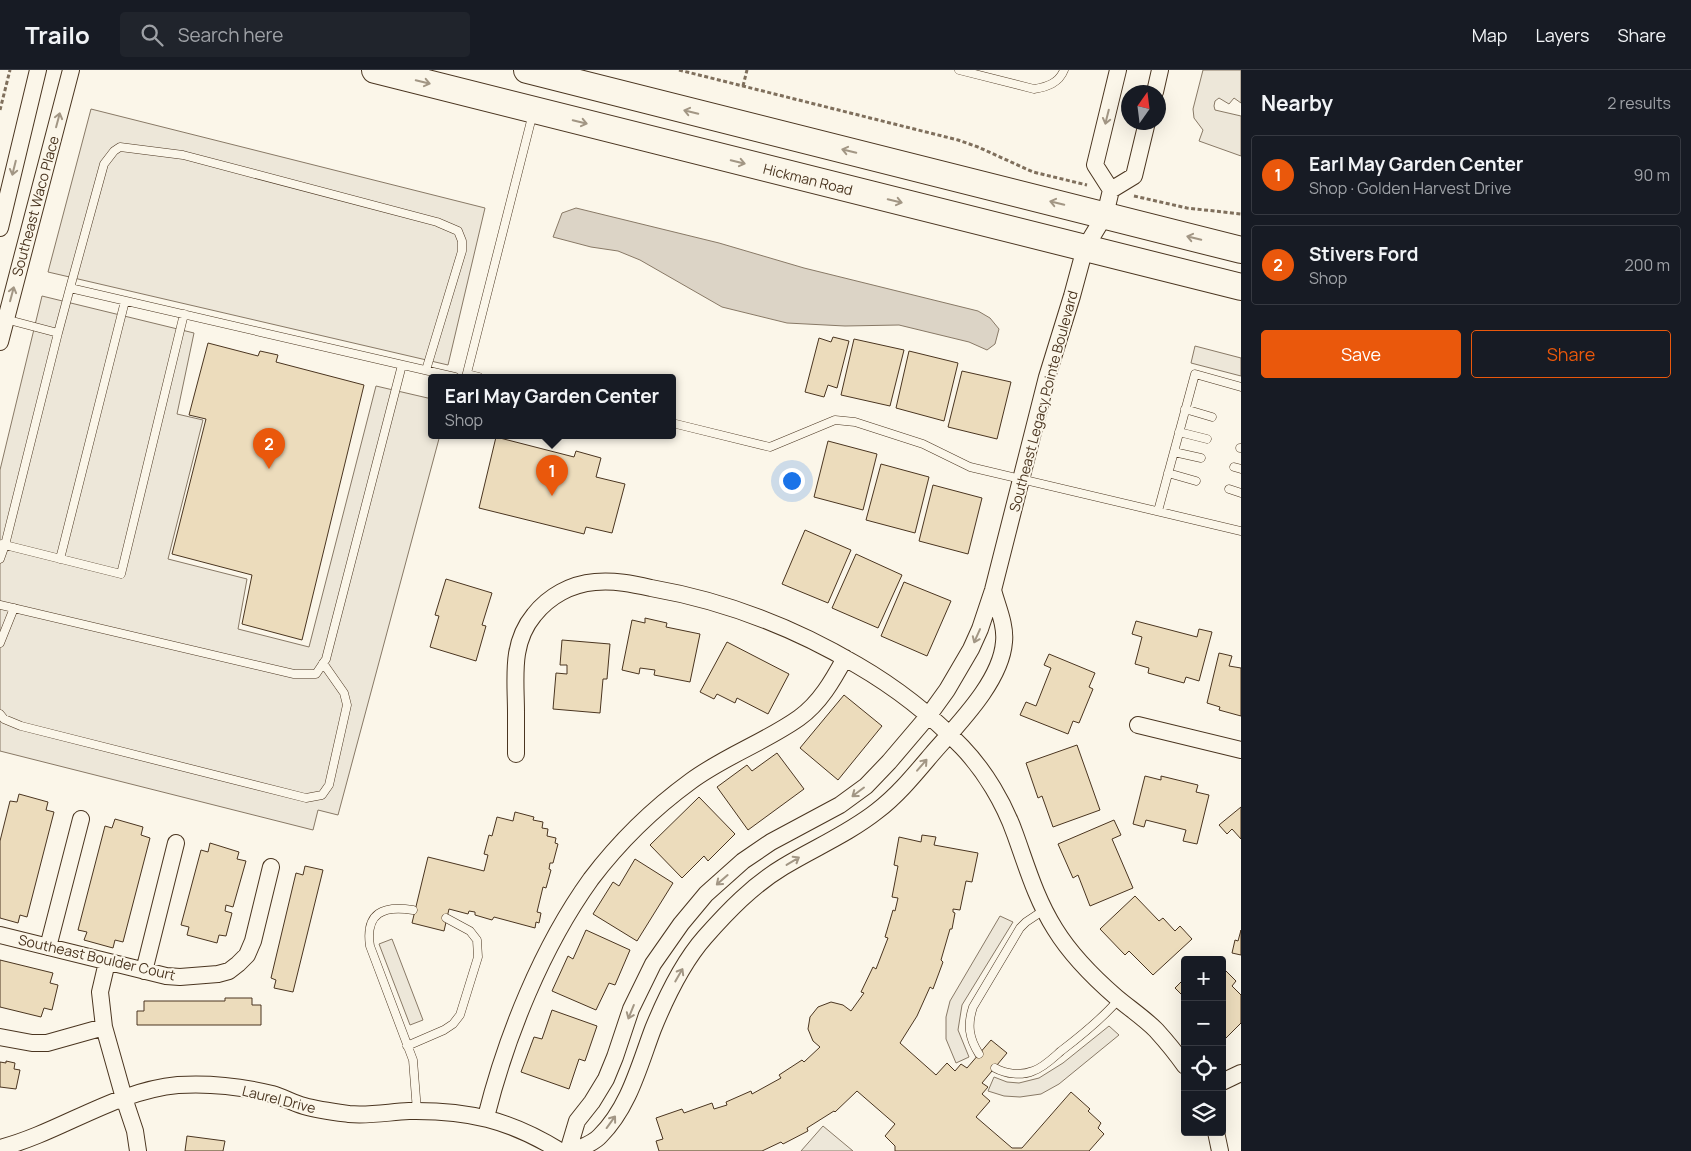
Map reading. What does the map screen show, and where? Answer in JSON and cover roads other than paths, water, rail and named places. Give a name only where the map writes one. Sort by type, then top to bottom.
[{"type":"highway","name":"Hickman Road","points":[[375,70],[1241,287]]},
{"type":"highway","points":[[527,70],[1241,250]]},
{"type":"street","name":"Southeast Waco Place","points":[[0,228],[38,70]]},
{"type":"street","name":"Southeast Waco Place","points":[[0,342],[3,318],[71,70]]},
{"type":"street","points":[[1118,70],[1095,165],[1111,190],[1134,176],[1145,130]]},
{"type":"street","points":[[1157,85],[1160,70]]},
{"type":"street","name":"Southeast Legacy Pointe Boulevard","points":[[568,1151],[577,1121],[592,1102],[606,1079],[631,1010],[653,964],[681,924],[706,894],[743,861],[771,842],[840,805],[866,786],[889,762],[948,690],[971,649],[994,590],[1047,377],[1085,248],[1105,215],[1111,190]]},
{"type":"street","points":[[516,754],[514,668],[517,649],[523,631],[533,615],[547,601],[561,591],[579,584],[596,582],[627,583],[677,592],[775,623],[845,658],[902,695],[929,715],[949,734],[982,772],[1000,801],[1044,910],[1068,948],[1092,976],[1154,1028],[1181,1061]]},
{"type":"street","name":"Southeast Legacy Pointe Boulevard","points":[[574,1151],[599,1138],[613,1120],[628,1095],[666,999],[702,940],[753,888],[780,868],[843,834],[878,811],[909,780],[965,717],[984,691],[1002,656],[1004,634],[994,590]]},
{"type":"street","points":[[486,1118],[504,1055],[549,947],[592,879],[617,848],[652,813],[692,780],[800,717],[832,681],[845,658]]},
{"type":"street","points":[[1138,725],[1241,750]]},
{"type":"street","points":[[48,947],[81,819]]},
{"type":"street","points":[[144,971],[176,843]]},
{"type":"street","name":"Southeast Boulder Court","points":[[0,935],[166,976],[218,974],[229,971],[247,955],[253,941],[272,867]]},
{"type":"street","points":[[107,962],[100,992],[104,1027],[124,1098],[136,1131],[138,1151]]},
{"type":"street","points":[[0,1036],[32,1043],[47,1043],[104,1027]]},
{"type":"street","points":[[1226,1080],[1241,1073]]},
{"type":"street","name":"Laurel Drive","points":[[0,1148],[29,1138],[124,1098],[178,1086],[206,1086],[238,1088],[272,1094],[306,1107],[350,1114],[417,1111],[443,1112],[486,1118],[522,1130],[560,1151]]},
{"type":"street","points":[[1217,1136],[1220,1151]]},
{"type":"lane","points":[[959,70],[1034,89],[1046,87],[1055,82],[1064,70]]},
{"type":"lane","points":[[467,374],[533,110]]},
{"type":"lane","points":[[0,559],[2,544],[104,164],[114,151],[120,147],[183,155],[437,222],[458,231],[462,241],[462,251],[426,370]]},
{"type":"lane","points":[[70,288],[443,374]]},
{"type":"lane","points":[[60,559],[125,301]]},
{"type":"lane","points":[[2,544],[121,574],[184,314]]},
{"type":"lane","points":[[3,318],[58,333]]},
{"type":"lane","points":[[0,605],[294,674],[316,674],[326,659],[402,365]]},
{"type":"lane","points":[[1158,511],[1195,374],[1241,387]]},
{"type":"lane","points":[[1185,409],[1212,417]]},
{"type":"lane","points":[[676,424],[770,447],[835,420],[855,422],[923,444],[970,467],[1241,531]]},
{"type":"lane","points":[[1179,432],[1207,439]]},
{"type":"lane","points":[[1174,452],[1201,458]]},
{"type":"lane","points":[[1168,473],[1196,481]]},
{"type":"lane","points":[[1229,489],[1241,493]]},
{"type":"lane","points":[[0,644],[14,608]]},
{"type":"lane","points":[[0,714],[4,719],[21,726],[306,798],[322,795],[329,785],[346,718],[347,705],[344,693],[323,663]]},
{"type":"lane","points":[[412,910],[385,910],[373,918],[368,931],[370,946],[413,1060],[417,1111]]},
{"type":"lane","points":[[979,1054],[972,1042],[969,1028],[973,1008],[1020,928],[1044,910]]},
{"type":"lane","points":[[407,1046],[444,1030],[460,1016],[478,957],[477,940],[470,930],[446,918]]},
{"type":"lane","points":[[995,1068],[1012,1074],[1035,1071],[1105,1015],[1119,999]]},
{"type":"place","name":"Stivers Ford","points":[[269,469]]},
{"type":"place","name":"Earl May Garden Center","points":[[552,496]]}]
